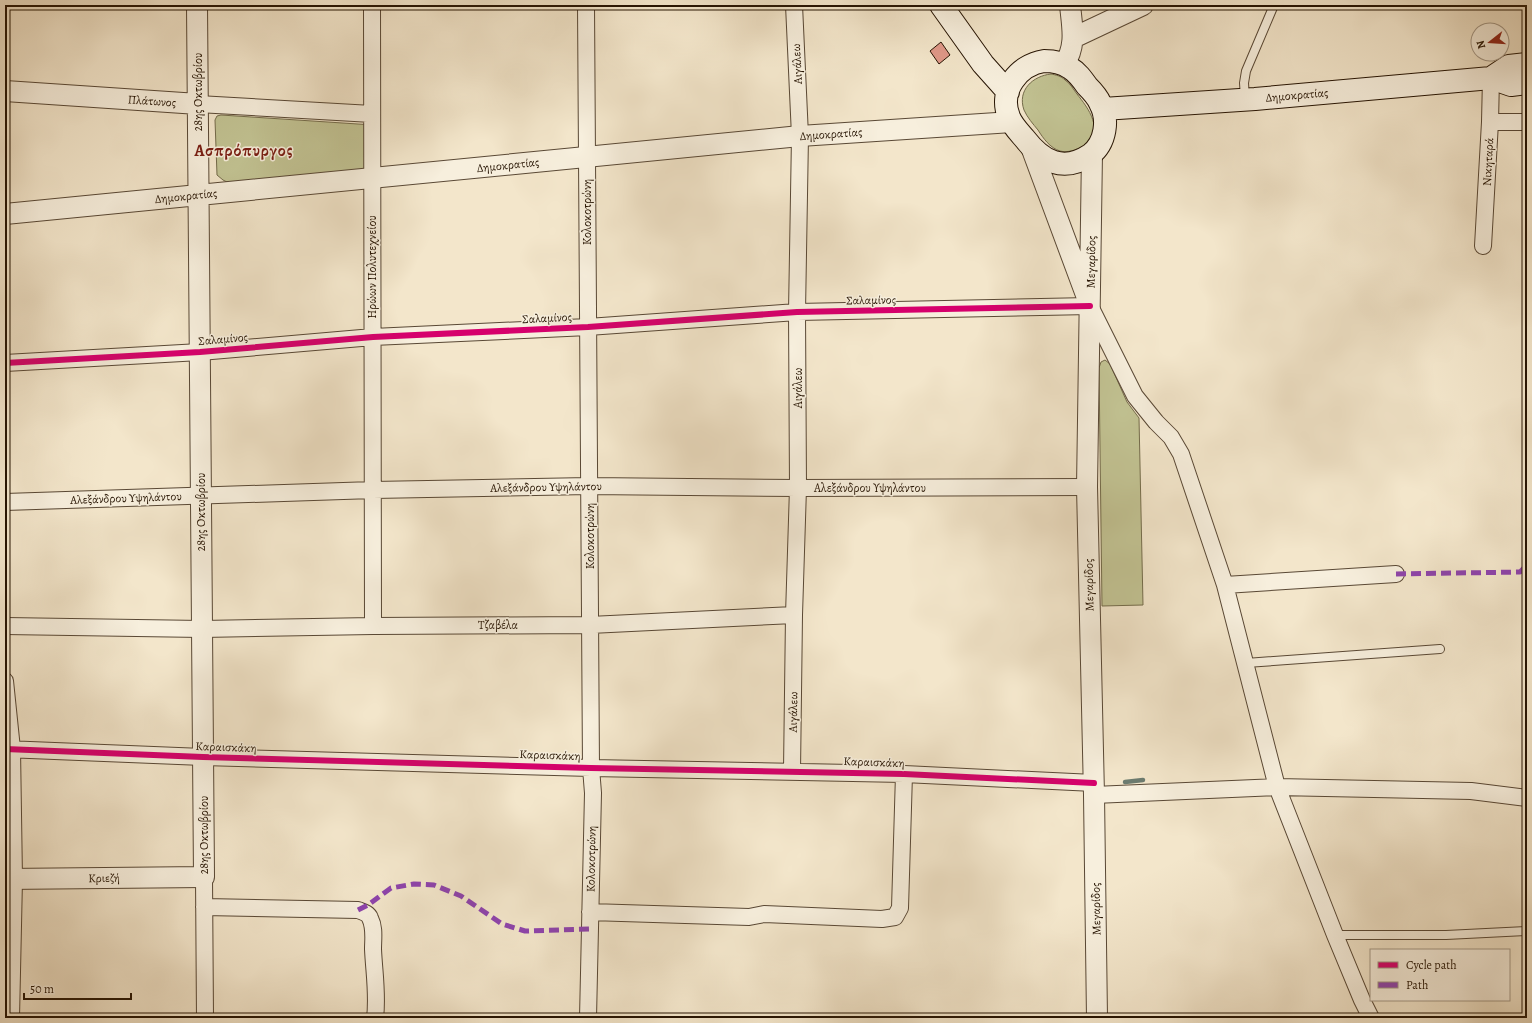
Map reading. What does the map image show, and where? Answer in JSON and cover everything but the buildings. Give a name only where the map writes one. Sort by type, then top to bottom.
[{"type":"main road","points":[[940,5],[983,64],[1008,92]]},
{"type":"main road","points":[[1044,61],[1058,62],[1064,65],[1080,77],[1096,97],[1103,110],[1105,126],[1101,142],[1092,153],[1078,161],[1063,164],[1041,157],[1031,147],[1012,122],[1007,109],[1008,92],[1015,77],[1031,64],[1044,61]]},
{"type":"main road","name":"Δημοκρατίας","points":[[1491,78],[1509,66],[1527,64]]},
{"type":"main road","name":"Δημοκρατίας","points":[[1103,110],[1245,100],[1491,78],[1511,85],[1527,83]]},
{"type":"street","name":"28ης Οκτωβρίου","points":[[197,5],[205,1018]]},
{"type":"street","name":"Ηρώων Πολυτεχνείου","points":[[372,5],[373,626]]},
{"type":"street","name":"Κολοκοτρώνη","points":[[586,5],[591,768],[593,793],[588,1018]]},
{"type":"street","name":"Αιγάλεω","points":[[792,771],[794,615],[798,488],[797,312],[800,136],[794,5]]},
{"type":"street","points":[[1064,65],[1071,52],[1073,38],[1070,5]]},
{"type":"street","points":[[1073,38],[1143,5]]},
{"type":"street","name":"Νικηταρά","points":[[1483,246],[1491,78]]},
{"type":"street","name":"Πλάτωνος","points":[[5,91],[372,114]]},
{"type":"street","name":"Δημοκρατίας","points":[[5,214],[800,136],[1012,122]]},
{"type":"street","points":[[1490,122],[1527,122]]},
{"type":"street","points":[[1031,147],[1090,306],[1135,396],[1156,422],[1171,437],[1181,454],[1226,585],[1277,787],[1335,935],[1371,1018]]},
{"type":"street","name":"Μεγαρίδος","points":[[1092,153],[1087,487],[1094,789],[1097,1018]]},
{"type":"street","name":"Σαλαμίνος","points":[[5,363],[200,352],[372,337],[588,326],[797,312],[1090,306]]},
{"type":"street","name":"Αλεξάνδρου Υψηλάντου","points":[[5,502],[373,490],[589,486],[798,488],[1087,487]]},
{"type":"street","points":[[1226,585],[1396,574]]},
{"type":"street","name":"Τζαβέλα","points":[[5,626],[202,629],[590,624],[794,615]]},
{"type":"street","points":[[5,681],[8,749],[11,1018]]},
{"type":"street","name":"Καραισκάκη","points":[[8,749],[203,757],[591,768],[904,774],[1094,789],[1277,787],[1471,791],[1527,798]]},
{"type":"street","points":[[590,912],[749,917],[764,914],[882,919],[895,917],[900,908],[904,774]]},
{"type":"street","name":"Κριεζή","points":[[10,879],[204,877]]},
{"type":"street","points":[[204,907],[358,910],[365,912],[370,917],[374,928],[373,951],[376,972],[375,1018]]},
{"type":"lane","points":[[1245,100],[1244,84],[1246,72],[1274,5]]},
{"type":"lane","points":[[1246,663],[1440,649]]},
{"type":"lane","points":[[1335,935],[1446,935],[1527,931]]},
{"type":"green space","points":[[1051,74],[1060,77],[1068,83],[1086,106],[1093,120],[1093,134],[1090,140],[1083,146],[1072,151],[1066,152],[1056,150],[1050,145],[1030,120],[1022,103],[1025,90],[1028,85],[1044,75]]},
{"type":"green space","points":[[221,115],[373,125],[374,175],[233,185],[217,175],[215,120],[217,116]]},
{"type":"green space","points":[[1105,360],[1110,364],[1127,402],[1139,418],[1143,605],[1102,606],[1099,368],[1101,362]]},
{"type":"waterway","points":[[1125,782],[1143,780]]},
{"type":"marked path","points":[[1396,574],[1520,572],[1527,565]]},
{"type":"marked path","points":[[358,910],[368,905],[391,888],[414,884],[434,885],[461,896],[502,924],[525,931],[590,929]]},
{"type":"cycle path","points":[[5,363],[200,352],[373,337],[588,327],[797,312],[1090,306]]},
{"type":"cycle path","points":[[5,749],[203,757],[591,768],[904,774],[1094,783]]},
{"type":"district","name":"Ασπρόπυργος","points":[[244,151]]}]
